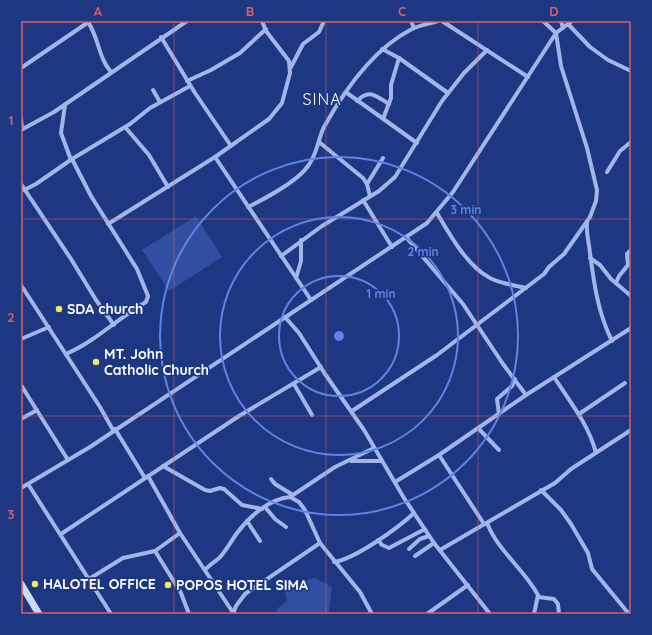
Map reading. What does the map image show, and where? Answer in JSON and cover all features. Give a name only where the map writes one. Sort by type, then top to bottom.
[{"type":"main road","points":[[21,584],[39,614]]},
{"type":"street","points":[[21,130],[64,105],[111,72],[143,52],[161,37],[187,21]]},
{"type":"street","points":[[262,21],[289,61],[290,67]]},
{"type":"street","points":[[108,224],[215,157],[252,132],[276,112],[285,93],[290,67],[303,44],[319,32],[324,21]]},
{"type":"street","points":[[411,21],[414,28]]},
{"type":"street","points":[[248,206],[302,173],[308,166],[323,129],[363,69],[382,49],[414,28],[438,21]]},
{"type":"street","points":[[442,21],[528,77]]},
{"type":"street","points":[[352,412],[437,355],[544,274],[549,267],[564,254],[587,220],[596,201],[597,190],[587,148],[561,66],[556,33],[543,21]]},
{"type":"street","points":[[562,21],[563,28]]},
{"type":"street","points":[[21,68],[89,22],[96,36],[101,58],[111,72]]},
{"type":"street","points":[[21,488],[68,460],[419,230],[437,213],[453,192],[556,33],[570,22],[590,47],[608,60],[631,71]]},
{"type":"street","points":[[24,190],[36,184],[71,159],[125,127],[160,102],[240,53],[266,29]]},
{"type":"street","points":[[161,37],[189,84],[231,146]]},
{"type":"street","points":[[382,49],[399,58],[448,93]]},
{"type":"street","points":[[281,256],[301,240],[379,191],[395,177],[448,93],[464,72],[487,50]]},
{"type":"street","points":[[383,119],[391,98],[391,85],[399,58]]},
{"type":"street","points":[[153,90],[160,102]]},
{"type":"street","points":[[347,93],[417,143]]},
{"type":"street","points":[[358,101],[362,96],[368,94],[376,96],[389,104]]},
{"type":"street","points":[[64,105],[61,133],[71,159],[108,224],[137,269],[148,296],[146,302],[114,325],[77,349],[66,354]]},
{"type":"street","points":[[21,118],[21,130]]},
{"type":"street","points":[[125,127],[151,158],[168,187]]},
{"type":"street","points":[[319,142],[357,172],[367,184],[370,196]]},
{"type":"street","points":[[607,172],[620,151],[631,142]]},
{"type":"street","points":[[215,157],[311,300]]},
{"type":"street","points":[[367,184],[383,158]]},
{"type":"street","points":[[21,184],[71,259],[96,300],[114,325]]},
{"type":"street","points":[[363,200],[392,247]]},
{"type":"street","points":[[437,213],[469,260],[479,270],[489,278],[526,288]]},
{"type":"street","points":[[587,220],[586,233],[599,307],[612,341]]},
{"type":"street","points":[[406,238],[463,304],[526,395]]},
{"type":"street","points":[[296,278],[301,261],[301,240]]},
{"type":"street","points":[[616,283],[619,276],[628,265],[627,254],[631,250]]},
{"type":"street","points":[[590,258],[600,265],[616,283],[630,294]]},
{"type":"street","points":[[21,285],[146,477],[180,533],[234,614]]},
{"type":"street","points":[[285,317],[299,333],[352,412],[394,482],[434,543],[490,614]]},
{"type":"street","points":[[21,339],[49,327]]},
{"type":"street","points":[[394,482],[439,455],[526,395],[631,328]]},
{"type":"street","points":[[61,534],[256,405],[321,367]]},
{"type":"street","points":[[554,377],[591,436],[596,453]]},
{"type":"street","points":[[499,414],[498,399],[510,388],[515,379]]},
{"type":"street","points":[[578,414],[625,383]]},
{"type":"street","points":[[294,384],[312,415]]},
{"type":"street","points":[[21,385],[68,460]]},
{"type":"street","points":[[21,419],[37,410]]},
{"type":"street","points":[[478,428],[499,450]]},
{"type":"street","points":[[440,550],[554,483],[631,430]]},
{"type":"street","points":[[205,570],[212,562],[221,556],[247,521],[264,508],[280,498],[292,496],[335,467],[374,448]]},
{"type":"street","points":[[439,455],[499,545],[528,580],[538,597],[534,614]]},
{"type":"street","points":[[349,461],[382,461]]},
{"type":"street","points":[[163,466],[205,490],[210,491],[220,488],[224,489],[242,505],[264,508],[286,527]]},
{"type":"street","points":[[271,479],[275,484],[299,502],[320,543],[360,592],[372,614]]},
{"type":"street","points":[[28,484],[61,534],[110,614]]},
{"type":"street","points":[[541,490],[571,524],[588,553],[592,569],[629,614]]},
{"type":"street","points":[[334,562],[345,560],[378,540],[398,527],[414,513]]},
{"type":"street","points":[[247,521],[260,541]]},
{"type":"street","points":[[378,540],[382,545],[389,548],[425,529]]},
{"type":"street","points":[[89,579],[123,558],[155,551],[180,533]]},
{"type":"street","points":[[409,549],[420,539],[430,536]]},
{"type":"street","points":[[234,614],[240,600],[245,594],[320,543]]},
{"type":"street","points":[[415,556],[434,543]]},
{"type":"street","points":[[155,551],[181,593],[189,614]]},
{"type":"street","points":[[427,614],[468,585]]},
{"type":"street","points":[[538,597],[554,599],[558,604],[559,614]]},
{"type":"shaded area","points":[[196,216],[222,257],[169,291],[142,250]]},
{"type":"shaded area","points":[[315,578],[332,587],[329,610],[330,614],[275,614],[278,608],[287,601],[285,592],[300,582]]},
{"type":"place","name":"SDA church","points":[[59,309]]},
{"type":"place","name":"MT. John Catholic Church","points":[[96,362]]},
{"type":"place","name":"HALOTEL OFFICE","points":[[35,584]]},
{"type":"place","name":"POPOS HOTEL SIMA","points":[[168,585]]},
{"type":"district","name":"SINA","points":[[322,99]]}]
